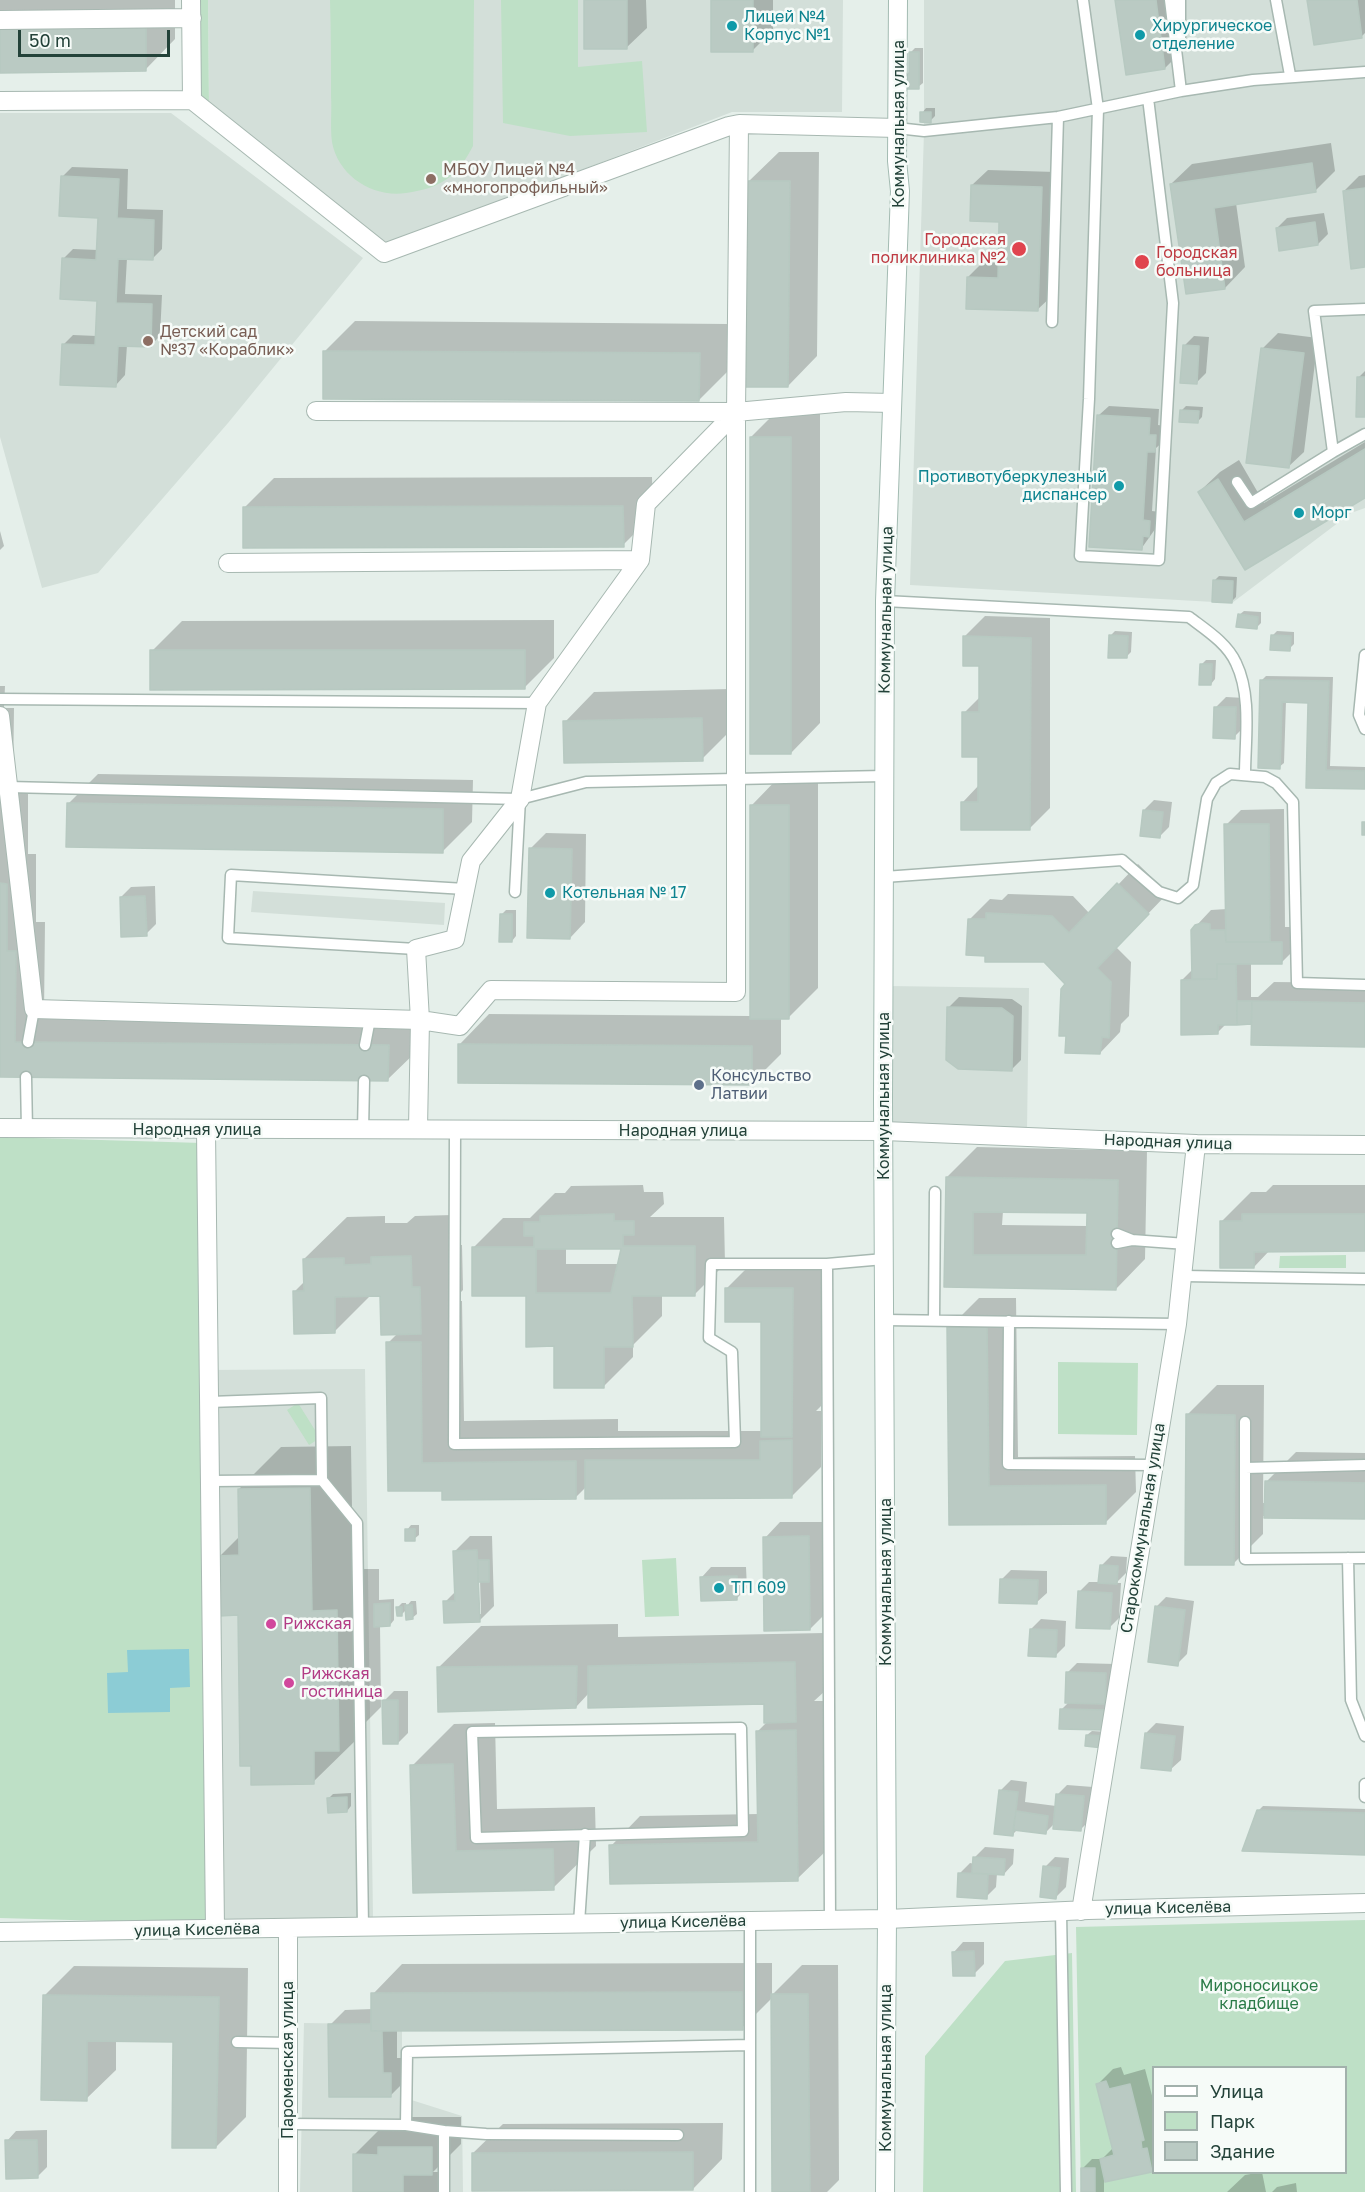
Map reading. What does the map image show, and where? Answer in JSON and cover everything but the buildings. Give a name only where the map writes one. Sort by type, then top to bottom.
[{"type":"street","name":"Коммунальная улица","points":[[885,2192],[887,1919],[884,1259],[885,602],[900,191],[897,128],[898,0]]},
{"type":"street","points":[[0,20],[192,9],[192,100]]},
{"type":"street","points":[[0,101],[192,100],[384,253],[739,124],[897,128]]},
{"type":"street","points":[[0,716],[34,1009],[420,1020],[460,1026],[491,990],[736,992],[736,412],[739,124]]},
{"type":"street","points":[[316,411],[736,412],[846,402],[892,403]]},
{"type":"street","points":[[418,1129],[420,1020],[416,949],[455,939],[471,861],[520,799],[537,703],[640,560],[646,504],[736,412]]},
{"type":"street","points":[[228,563],[640,560]]},
{"type":"street","name":"Народная улица","points":[[0,1128],[27,1130],[884,1131],[1196,1144],[1365,1145]]},
{"type":"street","points":[[206,1130],[216,1929]]},
{"type":"street","name":"Старокоммунальная улица","points":[[1081,1911],[1177,1324],[1184,1276],[1196,1144]]},
{"type":"street","name":"улица Киселёва","points":[[0,1932],[887,1919],[1365,1903]]},
{"type":"street","name":"Пароменская улица","points":[[288,1928],[288,2192]]},
{"type":"lane","points":[[1083,0],[1098,109],[1089,399],[1080,556],[1159,560],[1173,303],[1148,98]]},
{"type":"lane","points":[[1170,0],[1181,91]]},
{"type":"lane","points":[[1180,0],[1181,91]]},
{"type":"lane","points":[[1276,0],[1290,75]]},
{"type":"lane","points":[[897,128],[924,131],[1058,117],[1181,91],[1290,75],[1365,72]]},
{"type":"lane","points":[[1052,322],[1058,117]]},
{"type":"lane","points":[[1333,452],[1314,311],[1365,309]]},
{"type":"lane","points":[[1237,482],[1251,503],[1365,435]]},
{"type":"lane","points":[[885,602],[1190,617],[1217,638],[1236,663],[1246,700],[1245,775]]},
{"type":"lane","points":[[1365,655],[1359,715],[1365,729]]},
{"type":"lane","points":[[0,699],[537,703]]},
{"type":"lane","points":[[884,876],[1122,860],[1159,892],[1178,898],[1193,885],[1207,799],[1216,783],[1230,774],[1265,777],[1276,783],[1293,802],[1297,983],[1365,985]]},
{"type":"lane","points":[[8,787],[520,799],[586,782],[885,776]]},
{"type":"lane","points":[[515,892],[520,799]]},
{"type":"lane","points":[[416,949],[228,938],[231,875],[465,889]]},
{"type":"lane","points":[[28,1042],[34,1009]]},
{"type":"lane","points":[[365,1045],[370,1019]]},
{"type":"lane","points":[[26,1077],[27,1130]]},
{"type":"lane","points":[[363,1131],[364,1081]]},
{"type":"lane","points":[[455,1131],[454,1444],[735,1442],[732,1352],[710,1338],[711,1264],[827,1264],[884,1259]]},
{"type":"lane","points":[[934,1320],[935,1192]]},
{"type":"lane","points":[[1117,1238],[1186,1244]]},
{"type":"lane","points":[[827,1264],[830,1920]]},
{"type":"lane","points":[[1184,1276],[1365,1279]]},
{"type":"lane","points":[[885,1320],[1177,1324]]},
{"type":"lane","points":[[1010,1321],[1008,1464],[1153,1465]]},
{"type":"lane","points":[[210,1402],[321,1398],[322,1480],[357,1523],[357,1819],[363,1927]]},
{"type":"lane","points":[[1245,1422],[1245,1559],[1365,1558]]},
{"type":"lane","points":[[1245,1468],[1365,1465]]},
{"type":"lane","points":[[211,1481],[322,1480]]},
{"type":"lane","points":[[1348,1558],[1351,1700],[1365,1736]]},
{"type":"lane","points":[[741,1728],[743,1831],[585,1834],[476,1838],[472,1732],[741,1728]]},
{"type":"lane","points":[[1365,1784],[1365,1797]]},
{"type":"lane","points":[[579,1923],[585,1834]]},
{"type":"lane","points":[[1061,1912],[1066,2192]]},
{"type":"lane","points":[[750,1921],[750,2192]]},
{"type":"lane","points":[[237,2042],[289,2043]]},
{"type":"lane","points":[[406,2125],[407,2052],[750,2045]]},
{"type":"lane","points":[[288,2124],[406,2125],[486,2134],[678,2134]]},
{"type":"lane","points":[[444,2131],[444,2192]]},
{"type":"shaded area","name":"МБОУ Лицей №4 «многопрофильный»","points":[[208,0],[843,0],[842,112],[732,112],[387,245],[209,106]]},
{"type":"shaded area","name":"Городская больница","points":[[924,0],[1365,0],[1365,508],[1351,513],[1232,603],[910,585],[924,131]]},
{"type":"shaded area","name":"Детский сад №37 «Кораблик»","points":[[0,113],[171,113],[363,258],[228,423],[98,573],[42,588],[0,437]]},
{"type":"shaded area","points":[[253,891],[445,903],[444,925],[251,912]]},
{"type":"shaded area","points":[[889,986],[1029,988],[1027,1130],[890,1126]]},
{"type":"shaded area","points":[[365,1369],[373,1917],[210,1924],[204,1370]]},
{"type":"shaded area","points":[[304,2023],[371,2024],[371,2031],[402,2031],[402,2097],[462,2116],[463,2192],[300,2192]]},
{"type":"green space","points":[[197,0],[208,0],[209,106],[198,93]]},
{"type":"green space","points":[[330,0],[474,0],[473,146],[461,166],[447,179],[429,188],[394,194],[381,192],[359,182],[341,165],[331,136]]},
{"type":"green space","points":[[501,0],[578,0],[578,67],[642,61],[647,132],[570,136],[503,123]]},
{"type":"green space","points":[[0,1137],[202,1143],[210,1924],[0,1918]]},
{"type":"green space","points":[[1346,1255],[1346,1268],[1279,1268],[1280,1256]]},
{"type":"green space","points":[[1058,1362],[1138,1363],[1137,1435],[1058,1434]]},
{"type":"green space","points":[[298,1403],[320,1438],[309,1445],[287,1410]]},
{"type":"green space","points":[[676,1558],[679,1616],[645,1617],[642,1560]]},
{"type":"green space","name":"Мироносицкое кладбище","points":[[1365,1920],[1365,2192],[1081,2192],[1076,1927]]},
{"type":"green space","points":[[1072,1953],[1076,2192],[923,2192],[925,2056],[1005,1961]]},
{"type":"water","points":[[189,1649],[190,1687],[170,1688],[170,1712],[108,1713],[107,1673],[128,1672],[127,1650]]},
{"type":"place","name":"Лицей №4 Корпус №1","points":[[732,26]]},
{"type":"place","name":"Хирургическое отделение","points":[[1140,35]]},
{"type":"place","name":"МБОУ Лицей №4 «многопрофильный»","points":[[431,179]]},
{"type":"place","name":"Городская поликлиника №2","points":[[1019,249]]},
{"type":"place","name":"Городская больница","points":[[1142,262]]},
{"type":"place","name":"Детский сад №37 «Кораблик»","points":[[148,341]]},
{"type":"place","name":"Противотуберкулезный диспансер","points":[[1119,486]]},
{"type":"place","name":"Морг","points":[[1299,513]]},
{"type":"place","name":"Котельная № 17","points":[[550,893]]},
{"type":"place","name":"Консульство Латвии","points":[[699,1085]]},
{"type":"place","name":"ТП 609","points":[[719,1588]]},
{"type":"place","name":"Рижская","points":[[271,1624]]},
{"type":"place","name":"Рижская гостиница","points":[[289,1683]]}]
